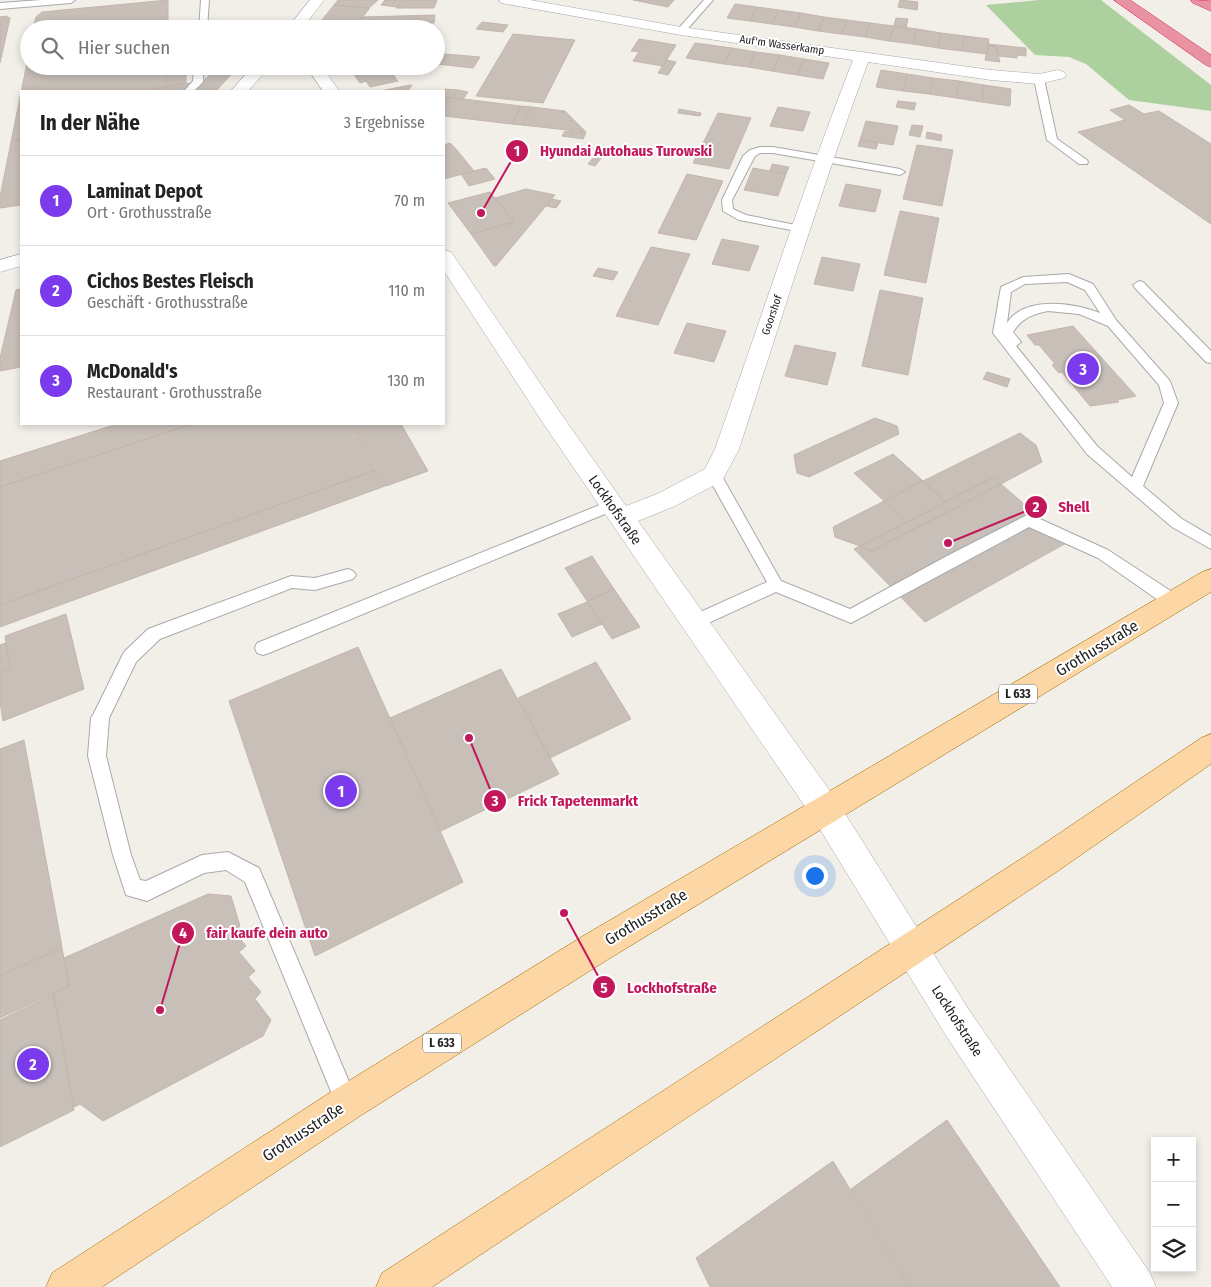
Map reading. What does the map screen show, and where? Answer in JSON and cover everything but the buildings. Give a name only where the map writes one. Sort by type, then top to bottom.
[{"type":"highway","points":[[1121,0],[1211,62]]},
{"type":"highway","points":[[1198,0],[1211,7]]},
{"type":"main road","name":"Grothusstraße","points":[[66,1287],[347,1103],[603,943],[1211,579]]},
{"type":"main road","points":[[396,1287],[787,1032],[910,948],[1044,862],[1211,747]]},
{"type":"street","points":[[301,20],[317,0]]},
{"type":"street","name":"Auf'm Wasserkamp","points":[[506,0],[532,2],[681,31],[991,75],[1039,79],[1058,75]]},
{"type":"street","name":"Goorshof","points":[[714,475],[727,449],[802,229],[823,160],[862,57]]},
{"type":"street","points":[[240,90],[254,75]]},
{"type":"street","points":[[320,75],[330,90]]},
{"type":"street","name":"Lockhofstraße","points":[[445,258],[551,418],[826,811],[957,1022],[1136,1287]]},
{"type":"street","points":[[0,266],[20,260]]},
{"type":"street","points":[[616,512],[666,500],[714,475]]},
{"type":"lane","points":[[0,6],[71,0]]},
{"type":"lane","points":[[204,20],[205,0]]},
{"type":"lane","points":[[681,31],[709,0]]},
{"type":"lane","points":[[190,90],[198,82],[198,75]]},
{"type":"lane","points":[[1039,79],[1052,140],[1083,162]]},
{"type":"lane","points":[[802,229],[735,215],[728,211],[727,200],[748,156],[753,152],[764,149],[900,172]]},
{"type":"lane","points":[[1135,487],[1172,404],[1165,384],[1112,323],[1089,288],[1069,278],[1023,280],[1005,290],[999,333],[1062,414],[1092,450],[1135,487],[1177,523],[1211,543]]},
{"type":"lane","points":[[1139,285],[1211,359]]},
{"type":"lane","points":[[1062,414],[1053,388],[1007,332],[1014,321],[1026,312],[1048,307],[1081,310],[1112,323]]},
{"type":"lane","points":[[714,475],[776,585],[851,616],[1029,520],[1103,554],[1174,602]]},
{"type":"lane","points":[[263,648],[616,512]]},
{"type":"lane","points":[[347,1103],[252,875],[228,861],[202,864],[147,891],[133,888],[122,855],[97,756],[100,718],[130,658],[154,634],[292,582],[315,584],[348,576]]},
{"type":"lane","points":[[693,623],[776,585]]},
{"type":"green space","points":[[1039,0],[1101,0],[1211,85],[1211,111],[1129,100],[1086,64],[1069,57],[1035,55],[986,5]]},
{"type":"place","name":"Hyundai Autohaus Turowski","points":[[481,213]]},
{"type":"place","name":"McDonald's","points":[[1083,369]]},
{"type":"place","name":"Shell","points":[[948,543]]},
{"type":"place","name":"Frick Tapetenmarkt","points":[[469,738]]},
{"type":"place","name":"Laminat Depot","points":[[341,791]]},
{"type":"place","name":"Lockhofstraße","points":[[564,913]]},
{"type":"place","name":"fair kaufe dein auto","points":[[160,1010]]},
{"type":"place","name":"Cichos Bestes Fleisch","points":[[33,1064]]}]
